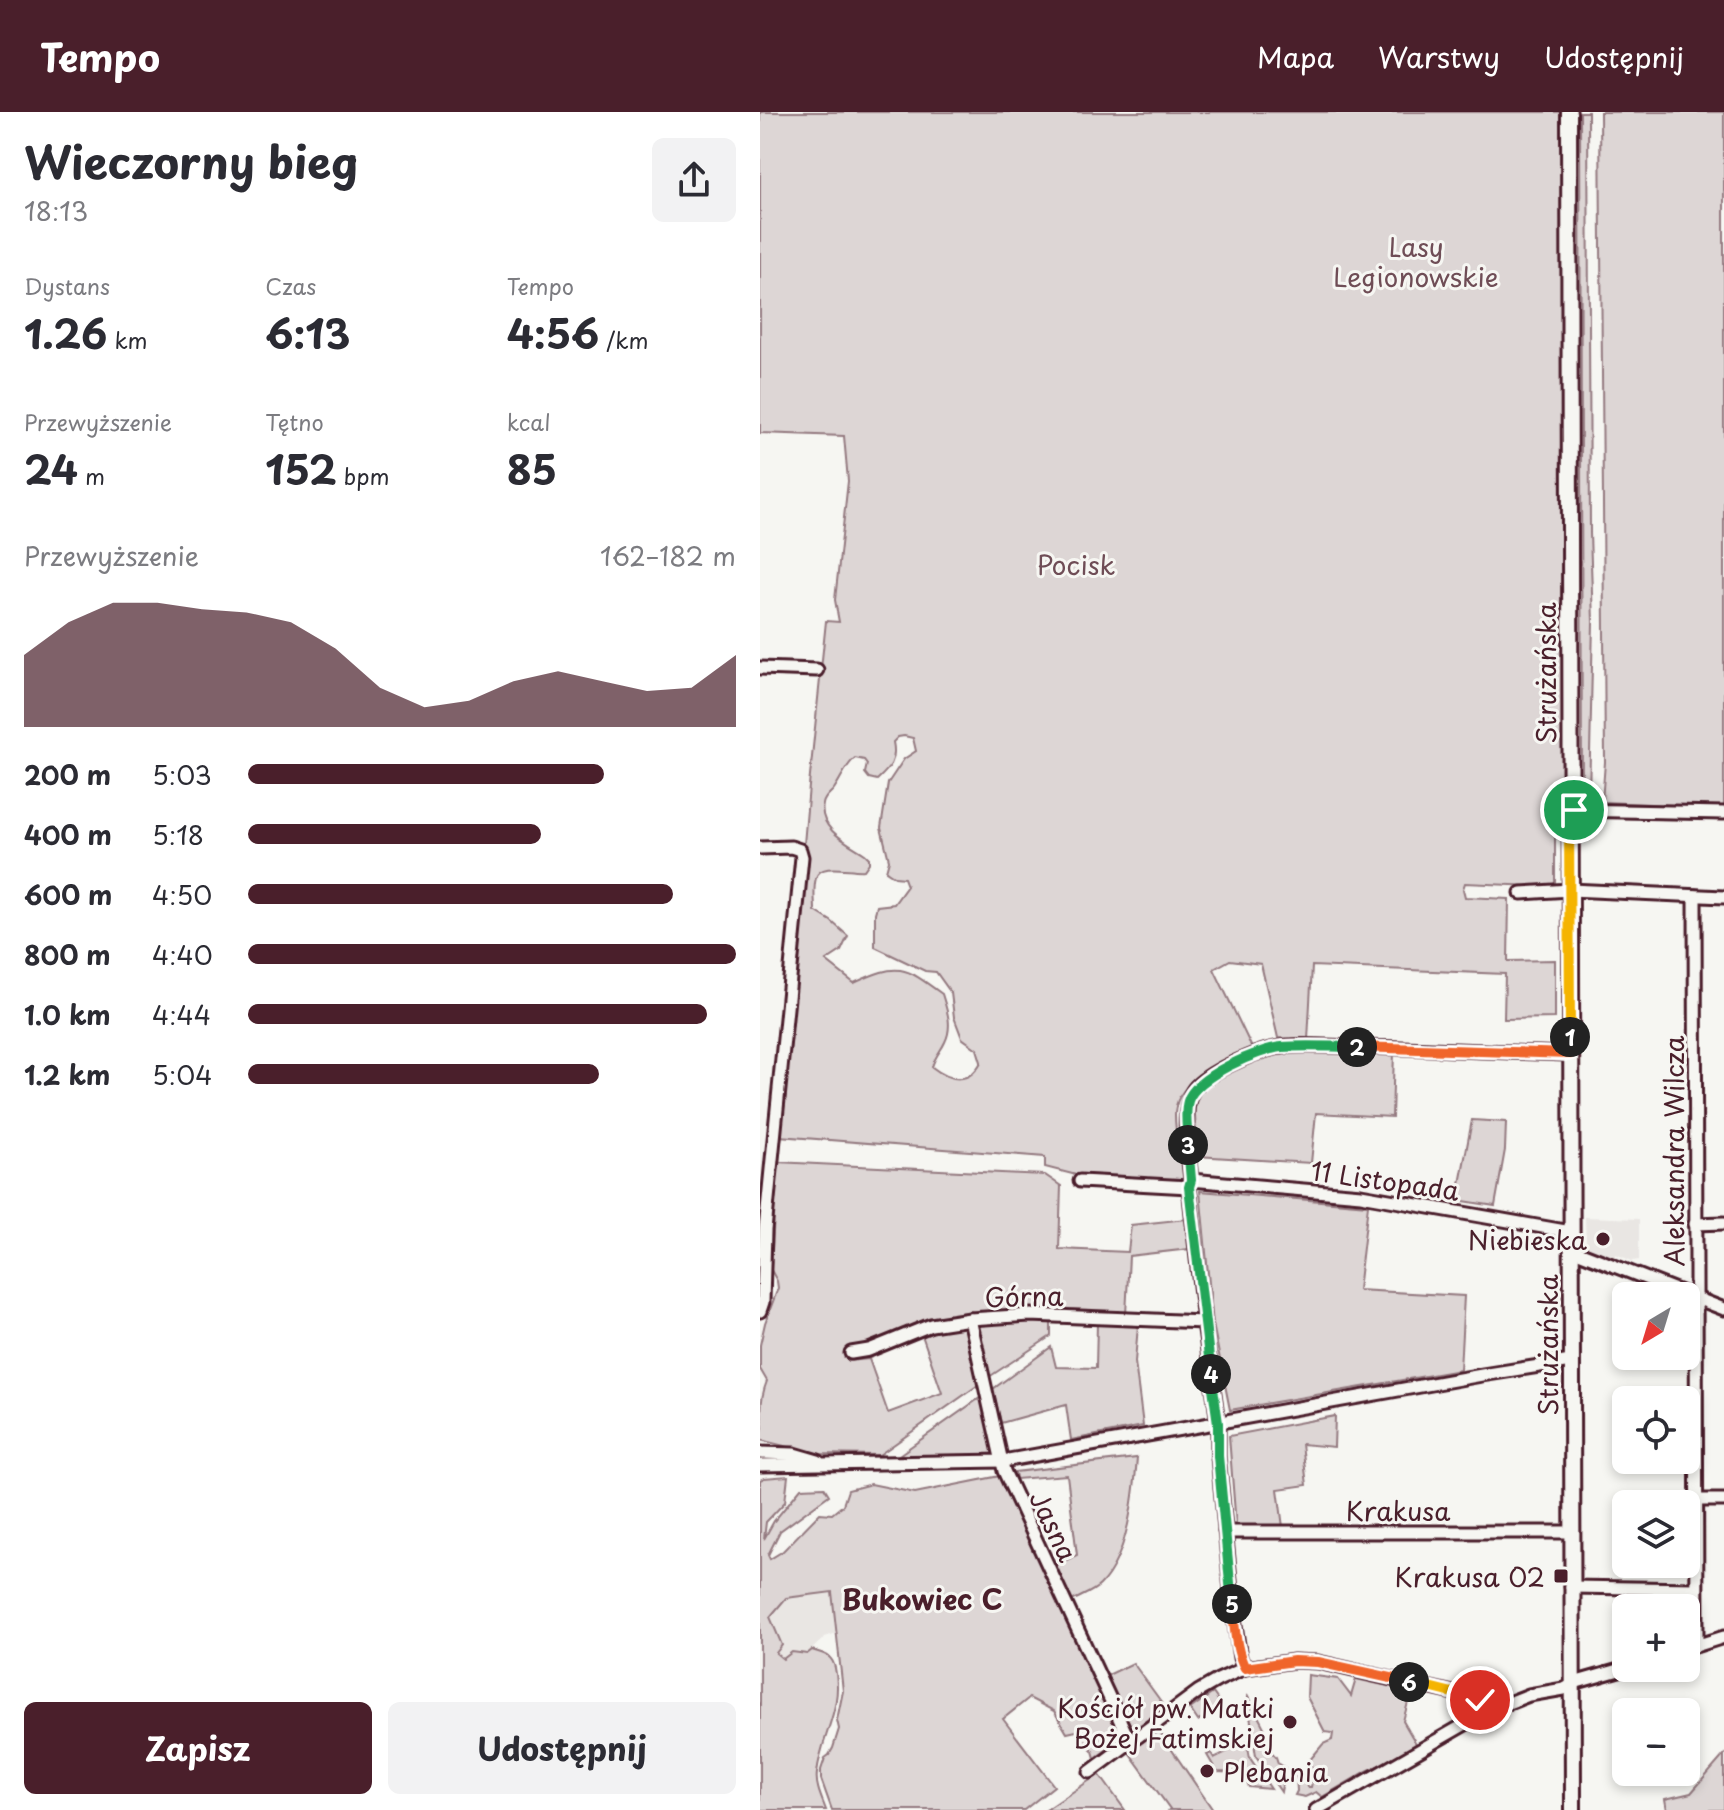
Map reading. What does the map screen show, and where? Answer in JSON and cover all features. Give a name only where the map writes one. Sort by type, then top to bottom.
[{"type":"main road","name":"Strużańska","points":[[1569,112],[1573,1810]]},
{"type":"street","points":[[760,668],[817,670]]},
{"type":"street","points":[[1569,810],[1724,813]]},
{"type":"street","points":[[760,848],[791,847],[800,850],[802,857],[765,1230],[763,1302],[760,1311]]},
{"type":"street","points":[[1521,893],[1570,890],[1724,897]]},
{"type":"street","name":"Aleksandra Wilcza","points":[[1695,896],[1695,1282]]},
{"type":"street","points":[[1245,1668],[1237,1644],[1217,1441],[1218,1423],[1190,1183],[1186,1113],[1194,1088],[1227,1066],[1278,1047],[1388,1047],[1570,1054]]},
{"type":"street","name":"11 Listopada","points":[[1080,1181],[1190,1183],[1361,1195],[1571,1232]]},
{"type":"street","points":[[1695,1224],[1724,1223]]},
{"type":"street","points":[[1571,1249],[1655,1282]]},
{"type":"street","points":[[1700,1300],[1724,1309]]},
{"type":"street","name":"Górna","points":[[851,1353],[869,1350],[931,1325],[970,1319],[1030,1315],[1204,1322]]},
{"type":"street","name":"Jasna","points":[[970,1319],[1004,1471],[1130,1742]]},
{"type":"street","points":[[760,1465],[1003,1461],[1571,1361]]},
{"type":"street","name":"Aleksandra Wilcza","points":[[1695,1370],[1696,1490]]},
{"type":"street","points":[[760,1453],[794,1454],[821,1463]]},
{"type":"street","points":[[1700,1500],[1724,1500]]},
{"type":"street","name":"Krakusa","points":[[1225,1532],[1571,1532]]},
{"type":"street","name":"Aleksandra Wilcza","points":[[1696,1578],[1696,1594]]},
{"type":"street","points":[[1571,1587],[1696,1589]]},
{"type":"street","points":[[1700,1644],[1724,1637]]},
{"type":"street","points":[[1090,1772],[1199,1691],[1245,1668],[1294,1661],[1318,1662],[1475,1698],[1488,1711]]},
{"type":"street","points":[[1316,1810],[1488,1711],[1520,1698],[1564,1689],[1612,1672]]},
{"type":"shaded area","points":[[1585,1217],[1639,1219],[1639,1260],[1632,1261],[1616,1254],[1614,1258],[1586,1248]]},
{"type":"shaded area","points":[[832,1591],[837,1633],[825,1637],[807,1654],[783,1660],[776,1653],[770,1618],[786,1598]]},
{"type":"green space","points":[[760,112],[1564,112],[1564,804],[1555,818],[1555,887],[1465,883],[1463,889],[1465,897],[1509,899],[1508,961],[1555,960],[1555,1018],[1504,1019],[1505,974],[1312,966],[1308,1040],[1278,1038],[1261,964],[1230,960],[1214,969],[1253,1050],[1204,1074],[1183,1091],[1175,1115],[1180,1159],[1186,1159],[1185,1177],[1180,1182],[1088,1178],[1045,1167],[1045,1157],[779,1136],[826,621],[839,622],[835,600],[848,481],[844,436],[760,433]],"holes":[[[898,737],[913,738],[916,751],[904,759],[888,783],[881,828],[889,860],[886,871],[904,878],[907,886],[894,904],[877,906],[875,947],[925,971],[936,972],[951,993],[954,1017],[962,1038],[977,1049],[981,1062],[971,1074],[959,1078],[952,1078],[932,1067],[949,1030],[942,994],[901,970],[881,972],[854,983],[826,961],[841,951],[848,936],[815,911],[815,886],[819,873],[830,869],[864,870],[869,863],[865,854],[843,840],[825,821],[825,799],[855,758],[864,760],[867,764],[865,773],[877,780],[891,764],[893,742]]]},
{"type":"green space","points":[[1580,112],[1588,112],[1593,622],[1589,797],[1585,798],[1582,793]]},
{"type":"green space","points":[[1600,112],[1724,112],[1724,807],[1602,802],[1605,762]]},
{"type":"green space","points":[[1280,1050],[1394,1052],[1392,1117],[1316,1113],[1311,1163],[1197,1156],[1194,1095],[1211,1081]]},
{"type":"green space","points":[[1472,1120],[1506,1122],[1505,1150],[1495,1206],[1457,1200]]},
{"type":"green space","points":[[776,1162],[1045,1175],[1061,1186],[1059,1249],[1128,1252],[1131,1225],[1186,1219],[1189,1249],[1129,1256],[1126,1315],[1024,1311],[947,1317],[902,1329],[845,1350],[849,1361],[869,1359],[888,1413],[942,1393],[922,1335],[966,1325],[981,1383],[879,1455],[817,1454],[760,1440],[763,1428],[762,1399],[767,1381],[760,1369],[760,1345],[778,1288],[771,1270],[774,1213],[771,1202]]},
{"type":"green space","points":[[1200,1191],[1368,1205],[1358,1290],[1464,1296],[1460,1370],[1230,1410],[1213,1324]]},
{"type":"green space","points":[[1017,1319],[1051,1322],[1051,1336],[989,1377],[975,1323]]},
{"type":"green space","points":[[1097,1323],[1138,1325],[1135,1362],[1143,1426],[1071,1440],[1066,1405],[1001,1423],[993,1389],[1051,1347],[1056,1367],[1096,1368]]},
{"type":"green space","points":[[984,1395],[999,1453],[899,1455]]},
{"type":"green space","points":[[1335,1416],[1334,1447],[1302,1444],[1307,1485],[1278,1489],[1283,1527],[1236,1526],[1229,1436]]},
{"type":"green space","points":[[1137,1458],[1128,1525],[1117,1559],[1100,1585],[1072,1601],[1054,1566],[1077,1555],[1067,1475],[1016,1479],[1015,1472]]},
{"type":"green space","points":[[788,1476],[785,1502],[766,1522],[764,1539],[774,1521],[801,1488],[824,1487],[829,1495],[780,1531],[768,1555],[770,1559],[783,1551],[820,1513],[832,1514],[843,1505],[848,1490],[871,1484],[915,1493],[1000,1476],[1098,1680],[1122,1739],[1095,1758],[1076,1731],[1067,1733],[1054,1711],[1029,1698],[1003,1719],[1054,1786],[1024,1810],[832,1810],[821,1770],[839,1729],[837,1720],[843,1691],[832,1592],[786,1598],[770,1617],[782,1645],[776,1653],[783,1659],[792,1652],[807,1654],[812,1650],[827,1656],[835,1668],[837,1696],[819,1759],[817,1778],[826,1810],[760,1810],[760,1480]]},
{"type":"green space","points":[[1133,1663],[1165,1707],[1133,1730],[1106,1676]]},
{"type":"green space","points":[[1308,1675],[1338,1679],[1351,1696],[1356,1679],[1411,1691],[1403,1721],[1418,1747],[1322,1797],[1316,1792],[1305,1797],[1295,1795],[1296,1774],[1304,1775],[1307,1787],[1311,1787],[1314,1773],[1309,1761],[1323,1744],[1332,1740],[1333,1733],[1325,1732],[1307,1697]]},
{"type":"green space","points":[[1213,1693],[1222,1706],[1198,1721],[1190,1709]]},
{"type":"green space","points":[[1247,1695],[1268,1735],[1260,1739],[1285,1768],[1281,1792],[1256,1756]]},
{"type":"green space","points":[[1159,1731],[1213,1810],[1169,1810],[1128,1751]]},
{"type":"green space","points":[[1247,1742],[1250,1758],[1271,1789],[1249,1787],[1242,1773],[1217,1772],[1207,1755],[1211,1753],[1214,1758]]},
{"type":"green space","points":[[1724,1755],[1724,1810],[1667,1810],[1665,1799],[1691,1793]]},
{"type":"green space","points":[[1099,1774],[1125,1810],[1046,1810]]},
{"type":"place","name":"Niebieska","points":[[1603,1239]]},
{"type":"place","name":"Krakusa 02","points":[[1561,1576]]},
{"type":"place","name":"Kościół pw. Matki Bożej Fatimskiej","points":[[1290,1722]]},
{"type":"place","name":"Plebania","points":[[1207,1771]]},
{"type":"district","name":"Bukowiec C","points":[[922,1598]]},
{"type":"route","points":[[1480,1700],[1318,1662],[1294,1661],[1245,1668],[1237,1644],[1233,1611],[1218,1456],[1218,1423],[1189,1187],[1186,1113],[1194,1088],[1210,1075],[1278,1047],[1388,1047],[1570,1054],[1569,810],[1574,810]]},
{"type":"park label","name":"Lasy Legionowskie","points":[[1416,261]]},
{"type":"park label","name":"Pocisk","points":[[1076,564]]}]
